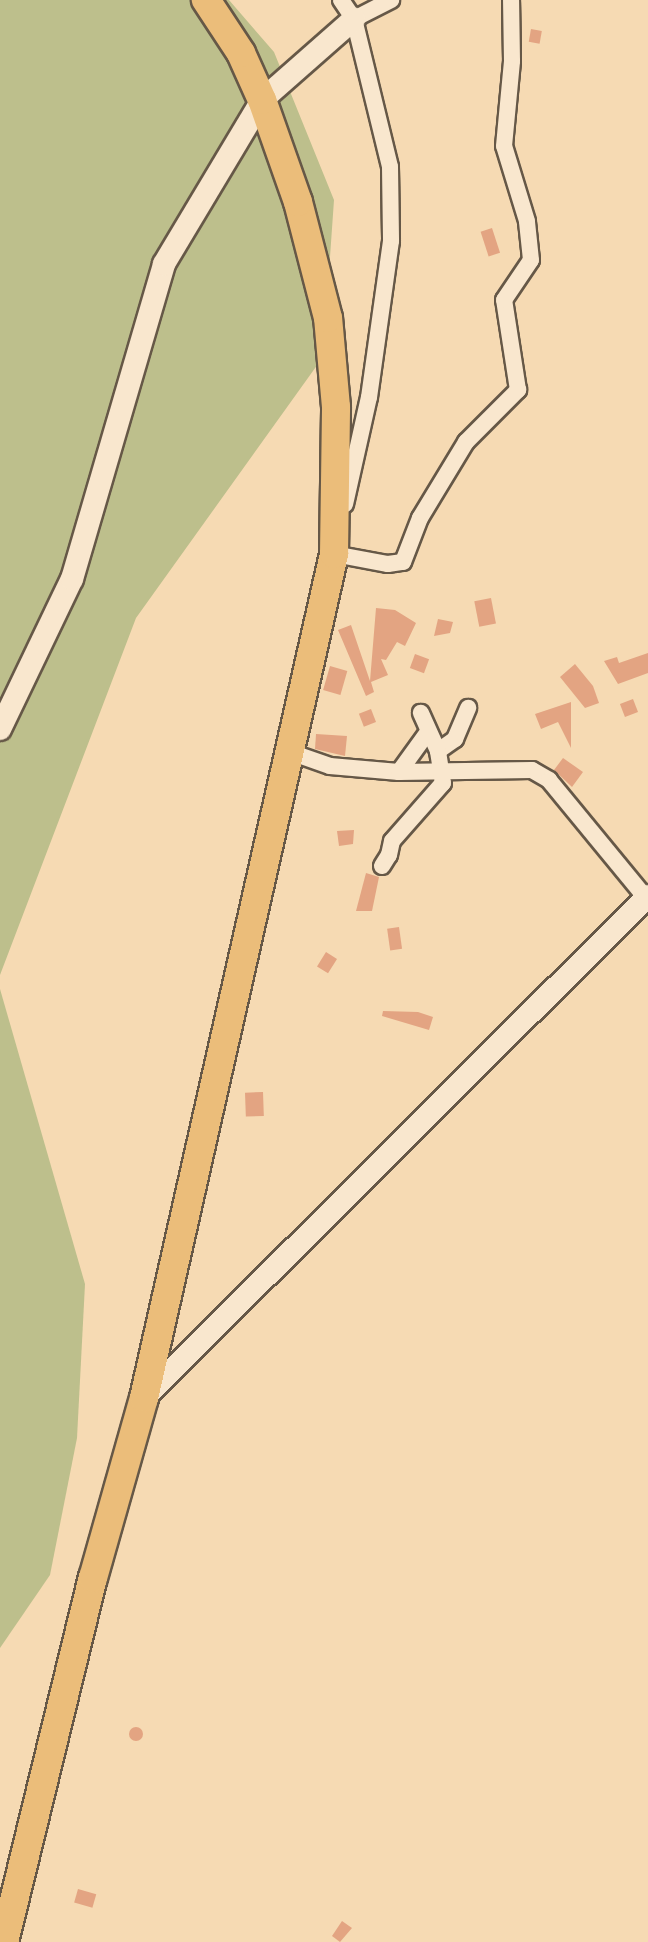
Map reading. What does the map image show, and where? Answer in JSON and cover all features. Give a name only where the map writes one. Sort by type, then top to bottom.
[{"type":"highway","points":[[4,1942],[89,1593],[144,1398],[334,554],[336,407],[328,318],[298,202],[262,100],[241,53],[206,0]]},
{"type":"street","points":[[341,0],[354,19],[390,167],[391,241],[369,397],[334,554],[388,564],[403,562],[420,518],[466,442],[518,390],[504,300],[531,260],[527,221],[504,146],[512,61],[511,0]]},
{"type":"street","points":[[0,729],[72,579],[164,264],[262,100],[354,19],[391,0]]},
{"type":"street","points":[[438,751],[455,739],[468,708]]},
{"type":"street","points":[[382,866],[389,855],[392,841],[443,783],[438,751],[421,713]]},
{"type":"street","points":[[399,772],[428,732]]},
{"type":"street","points":[[144,1398],[647,897],[549,780],[532,770],[399,772],[330,766],[290,752]]},
{"type":"green space","points":[[0,0],[229,0],[274,52],[334,200],[323,357],[136,618],[0,975]]},
{"type":"green space","points":[[0,989],[85,1284],[77,1438],[50,1575],[0,1648]]},
{"type":"building","points":[[531,29],[542,31],[540,44],[529,42]]},
{"type":"building","points":[[492,228],[500,253],[489,256],[481,232]]},
{"type":"building","points":[[491,598],[496,624],[479,627],[474,601]]},
{"type":"building","points":[[376,608],[395,610],[416,623],[405,646],[397,642],[386,660],[381,659],[388,675],[371,682],[374,692],[366,696],[338,630],[351,625],[370,681]]},
{"type":"building","points":[[438,619],[453,622],[450,633],[434,636]]},
{"type":"building","points":[[648,653],[648,673],[618,684],[604,661],[617,657],[619,663]]},
{"type":"building","points":[[415,654],[429,659],[424,673],[410,668]]},
{"type":"building","points":[[575,664],[593,686],[599,703],[585,708],[560,677]]},
{"type":"building","points":[[330,666],[347,671],[340,695],[323,690]]},
{"type":"building","points":[[633,699],[638,712],[625,717],[620,704]]},
{"type":"building","points":[[571,702],[571,748],[558,722],[541,729],[535,714]]},
{"type":"building","points":[[371,709],[376,722],[364,727],[359,714]]},
{"type":"building","points":[[316,734],[347,736],[345,756],[315,749]]},
{"type":"building","points":[[563,758],[583,772],[572,787],[554,770]]},
{"type":"building","points":[[354,830],[353,844],[339,846],[337,831]]},
{"type":"building","points":[[366,873],[379,877],[372,911],[356,911]]},
{"type":"building","points":[[399,927],[402,949],[390,950],[387,929]]},
{"type":"building","points":[[326,952],[337,959],[328,973],[317,966]]},
{"type":"building","points":[[383,1011],[418,1012],[433,1017],[429,1030],[382,1016]]},
{"type":"building","points":[[263,1092],[264,1116],[246,1117],[245,1093]]},
{"type":"building","points":[[136,1727],[143,1734],[136,1741],[129,1734]]},
{"type":"building","points":[[78,1889],[96,1894],[92,1908],[74,1902]]},
{"type":"building","points":[[342,1921],[352,1928],[340,1942],[332,1936]]}]
